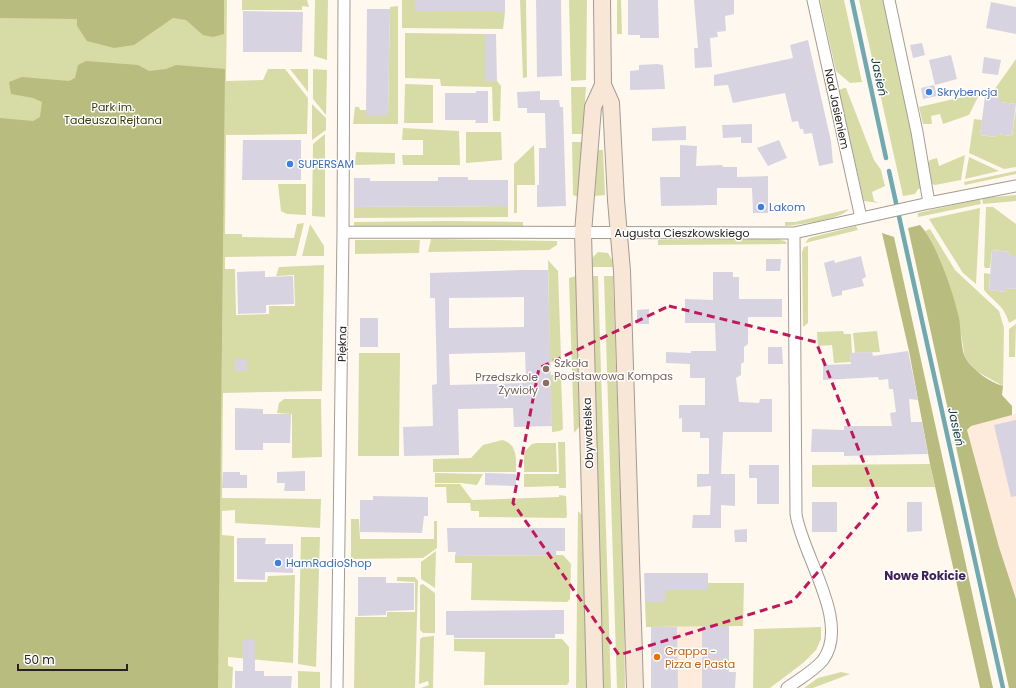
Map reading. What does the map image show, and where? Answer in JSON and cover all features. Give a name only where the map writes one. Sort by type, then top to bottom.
[{"type":"main road","name":"Obywatelska","points":[[602,0],[603,85],[611,103],[622,271],[635,688]]},
{"type":"main road","name":"Obywatelska","points":[[595,688],[583,233],[593,107],[603,85]]},
{"type":"street","name":"Piękna","points":[[337,688],[343,232],[344,0]]},
{"type":"street","name":"Nad Jasieniem","points":[[813,0],[861,218]]},
{"type":"street","points":[[888,0],[917,132],[929,202]]},
{"type":"street","name":"Augusta Cieszkowskiego","points":[[343,232],[794,232],[881,214],[929,202],[1016,186]]},
{"type":"street","points":[[787,688],[819,665],[824,658],[829,642],[832,617],[827,600],[799,530],[796,514],[794,232]]},
{"type":"highlighted area","points":[[669,306],[816,342],[879,501],[793,601],[619,655],[513,503],[539,368]]},
{"type":"shaded area","points":[[1016,414],[1016,599],[999,547],[967,430],[971,426]]},
{"type":"shaded area","points":[[715,626],[715,688],[665,688],[664,627]]},
{"type":"green space","name":"Park im. Tadeusza Rejtana","points":[[0,0],[227,0],[226,81],[263,80],[268,69],[285,69],[308,98],[307,134],[226,135],[225,234],[242,234],[242,237],[294,238],[297,224],[304,223],[296,256],[225,257],[225,269],[235,269],[236,315],[269,314],[269,306],[295,306],[294,275],[276,276],[279,267],[324,265],[322,391],[223,393],[222,498],[321,499],[320,528],[235,523],[235,510],[222,511],[222,535],[234,536],[234,582],[267,582],[268,576],[295,575],[293,663],[228,657],[228,666],[233,667],[232,688],[0,688]]},
{"type":"green space","points":[[0,0],[224,0],[224,34],[213,37],[203,35],[186,20],[173,18],[134,45],[114,48],[87,41],[77,26],[77,19],[0,18]]},
{"type":"green space","points":[[242,0],[307,0],[309,7],[302,6],[302,10],[242,10]]},
{"type":"green space","points":[[315,0],[328,0],[327,60],[314,56]]},
{"type":"green space","points":[[402,0],[415,0],[416,12],[505,12],[503,29],[402,28]]},
{"type":"green space","points":[[520,0],[526,0],[527,77],[523,78]]},
{"type":"green space","points":[[569,0],[587,0],[586,80],[571,81]]},
{"type":"green space","points":[[617,0],[621,0],[622,34],[617,34]]},
{"type":"green space","points":[[820,0],[844,0],[862,82],[850,83],[836,71]]},
{"type":"green space","points":[[859,0],[884,0],[915,134],[921,189],[918,189],[915,194],[903,196]]},
{"type":"green space","points":[[398,6],[398,124],[353,124],[355,107],[359,107],[360,110],[366,110],[366,115],[388,115],[390,7]]},
{"type":"green space","points":[[405,33],[485,34],[485,81],[497,81],[501,86],[500,121],[493,121],[492,87],[441,86],[440,79],[405,78]]},
{"type":"green space","points":[[1016,59],[1016,104],[1000,102],[1000,98],[985,96],[994,90]]},
{"type":"green space","name":"Park im. Tadeusza Rejtana","points":[[86,61],[138,65],[149,71],[166,69],[176,65],[225,69],[218,688],[0,688],[0,118],[33,121],[40,117],[42,102],[33,98],[11,94],[9,82],[22,77],[69,81],[75,78],[78,65]]},
{"type":"green space","points":[[290,69],[308,69],[308,92]]},
{"type":"green space","points":[[313,69],[327,70],[326,115],[313,99]]},
{"type":"green space","points":[[405,84],[433,85],[433,123],[404,123]]},
{"type":"green space","points":[[571,87],[586,87],[583,134],[572,134]]},
{"type":"green space","points":[[846,88],[874,160],[881,170],[885,186],[872,192],[874,201],[879,203],[864,201],[839,90]]},
{"type":"green space","points":[[980,93],[969,115],[943,124],[940,114],[931,116],[932,124],[923,124],[919,107]]},
{"type":"green space","points":[[312,104],[326,118],[326,130],[312,140]]},
{"type":"green space","points":[[1016,109],[1016,167],[1004,169],[969,153],[974,119],[982,120],[980,135],[995,137],[996,134],[1012,136]]},
{"type":"green space","points":[[403,128],[459,131],[460,165],[403,165],[402,155],[423,155],[423,140],[402,140]]},
{"type":"green space","points":[[466,132],[501,132],[502,160],[466,163]]},
{"type":"green space","points":[[325,134],[325,217],[312,216],[313,144]]},
{"type":"green space","points":[[572,142],[583,142],[578,197],[573,195]]},
{"type":"green space","points":[[534,145],[535,185],[517,185],[517,213],[514,213],[514,164]]},
{"type":"green space","points":[[598,150],[603,150],[605,195],[595,196]]},
{"type":"green space","points":[[356,152],[395,153],[395,164],[355,165]]},
{"type":"green space","points":[[965,155],[961,180],[935,185],[932,184],[928,163],[930,160],[937,158],[939,166]]},
{"type":"green space","points":[[969,157],[999,171],[965,179]]},
{"type":"green space","points":[[1016,171],[1016,174],[965,185],[964,182]]},
{"type":"green space","points":[[278,184],[306,184],[306,215],[287,214],[281,211]]},
{"type":"green space","points":[[1016,195],[1016,201],[983,204],[982,198]]},
{"type":"green space","points":[[980,199],[981,204],[918,217],[918,213]]},
{"type":"green space","points":[[508,206],[508,217],[354,218],[354,207]]},
{"type":"green space","points":[[986,207],[993,207],[1016,224],[1016,256],[1009,256],[1010,252],[992,250],[990,268],[985,268],[984,266]]},
{"type":"green space","points":[[980,208],[976,284],[963,273],[929,219]]},
{"type":"green space","points":[[849,209],[845,213],[829,219],[785,226],[785,222],[795,222]]},
{"type":"green space","points":[[354,222],[523,222],[523,226],[354,226]]},
{"type":"green space","points":[[310,224],[324,246],[324,256],[302,256]]},
{"type":"green space","points":[[920,225],[932,244],[949,282],[959,318],[962,345],[966,359],[982,376],[1003,386],[1002,395],[1012,406],[1012,415],[971,426],[967,430],[999,547],[1016,599],[1016,688],[1009,688],[908,228]]},
{"type":"green space","points":[[856,226],[858,230],[805,243],[809,238]]},
{"type":"green space","points":[[930,229],[955,270],[999,311],[1004,328],[1003,386],[976,371],[965,358],[958,316],[940,260],[925,231]]},
{"type":"green space","points":[[882,233],[894,237],[993,688],[980,688],[930,464],[909,351]]},
{"type":"green space","points":[[431,239],[557,241],[557,245],[549,250],[428,252]]},
{"type":"green space","points":[[777,239],[785,241],[787,244],[658,245],[658,240]]},
{"type":"green space","points":[[355,240],[420,240],[419,253],[355,254]]},
{"type":"green space","points":[[808,246],[808,323],[803,327],[802,252],[804,247]]},
{"type":"green space","points":[[598,252],[608,253],[612,260],[613,267],[591,267],[593,257]]},
{"type":"green space","points":[[548,260],[558,271],[561,358],[560,361],[550,362]]},
{"type":"green space","points":[[984,273],[990,274],[989,290],[1006,292],[1006,288],[1016,289],[1016,319],[1009,323],[1002,308],[984,290]]},
{"type":"green space","points":[[576,276],[580,426],[574,433],[569,278]]},
{"type":"green space","points":[[592,276],[598,276],[611,688],[603,688]]},
{"type":"green space","points":[[604,276],[613,276],[624,608],[625,688],[617,688]]},
{"type":"green space","points":[[1016,324],[1015,357],[1009,357],[1009,329]]},
{"type":"green space","points":[[843,331],[844,334],[851,334],[851,362],[834,363],[832,345],[818,346],[817,332]]},
{"type":"green space","points":[[877,331],[880,352],[855,353],[853,333]]},
{"type":"green space","points":[[359,353],[400,353],[399,456],[358,456]]},
{"type":"green space","points":[[550,375],[560,375],[561,377],[563,429],[552,432]]},
{"type":"green space","points":[[284,399],[321,399],[322,457],[292,458],[292,414],[277,413],[279,403]]},
{"type":"green space","points":[[502,440],[507,442],[513,448],[516,457],[516,472],[433,472],[433,459],[471,458],[483,445]]},
{"type":"green space","points":[[558,442],[565,442],[566,488],[559,488],[559,486],[524,487],[524,474],[559,474]]},
{"type":"green space","points":[[556,443],[557,472],[524,472],[524,452],[532,444]]},
{"type":"green space","points":[[930,464],[935,487],[812,487],[812,465]]},
{"type":"green space","points":[[435,473],[483,474],[477,485],[461,483],[435,483]]},
{"type":"green space","points":[[435,484],[460,484],[472,500],[559,497],[559,495],[566,496],[567,516],[566,518],[479,517],[479,511],[471,511],[470,503],[447,503],[446,487],[435,487]]},
{"type":"green space","points":[[578,511],[583,516],[587,688],[576,688]]},
{"type":"green space","points":[[351,519],[359,519],[360,539],[434,539],[434,521],[437,521],[437,548],[423,558],[351,559]]},
{"type":"green space","points":[[301,537],[320,537],[316,667],[298,664]]},
{"type":"green space","points":[[436,551],[435,588],[421,579],[421,562]]},
{"type":"green space","points":[[563,555],[571,564],[570,599],[567,602],[471,600],[472,563],[455,563],[455,556]]},
{"type":"green space","points":[[397,577],[415,577],[418,581],[415,688],[354,688],[355,617],[387,617],[387,612],[415,612],[415,582],[397,581]]},
{"type":"green space","points":[[665,583],[744,583],[743,626],[646,627],[645,602],[665,602]]},
{"type":"green space","points":[[423,584],[435,593],[435,633],[423,633],[420,630],[420,585]]},
{"type":"green space","points":[[821,627],[821,639],[816,650],[803,663],[770,688],[753,688],[754,629]]},
{"type":"green space","points":[[434,636],[433,688],[421,688],[429,685],[428,681],[419,684],[420,639],[423,637]]},
{"type":"green space","points":[[454,639],[562,639],[569,647],[569,682],[567,685],[484,685],[485,652],[454,651]]},
{"type":"green space","points":[[298,671],[320,672],[320,688],[298,688]]},
{"type":"green space","points":[[841,672],[850,674],[813,688],[804,688],[818,678]]},
{"type":"building","points":[[415,0],[505,0],[505,12],[415,12]]},
{"type":"building","points":[[536,0],[561,0],[562,76],[537,77]]},
{"type":"building","points":[[628,0],[658,0],[659,38],[640,38],[640,35],[628,35]]},
{"type":"building","points":[[694,0],[734,0],[734,14],[725,16],[726,31],[717,32],[718,37],[710,38],[712,67],[695,68],[694,48],[698,48]]},
{"type":"building","points":[[991,2],[1016,7],[1016,34],[986,28]]},
{"type":"building","points":[[367,9],[390,9],[388,115],[366,115]]},
{"type":"building","points":[[243,11],[303,12],[302,52],[243,52]]},
{"type":"building","points":[[485,34],[496,34],[497,81],[485,81]]},
{"type":"building","points":[[808,40],[831,141],[833,163],[819,166],[812,133],[804,134],[803,129],[800,129],[798,121],[792,122],[785,93],[733,103],[728,85],[714,86],[714,75],[793,58],[790,45]]},
{"type":"building","points":[[922,43],[925,55],[913,58],[910,45]]},
{"type":"building","points":[[951,55],[957,79],[935,85],[929,60]]},
{"type":"building","points":[[984,57],[1001,60],[998,75],[982,73]]},
{"type":"building","points":[[639,65],[663,65],[665,89],[630,90],[630,71],[639,70]]},
{"type":"building","name":"Skrybencja","points":[[934,85],[937,96],[923,99],[921,88]]},
{"type":"building","points":[[476,91],[488,91],[488,123],[475,123],[476,120],[445,120],[445,93],[476,93]]},
{"type":"building","points":[[540,91],[540,100],[559,100],[560,107],[563,107],[566,206],[537,207],[537,185],[539,185],[539,148],[546,148],[545,113],[527,113],[527,108],[518,108],[517,92]]},
{"type":"building","points":[[985,96],[1000,98],[1000,102],[1016,104],[1012,136],[996,134],[996,137],[980,135]]},
{"type":"building","points":[[752,124],[752,143],[741,143],[741,137],[723,138],[722,125]]},
{"type":"building","points":[[686,126],[686,140],[652,141],[652,128]]},
{"type":"building","points":[[243,140],[301,140],[301,180],[242,180]]},
{"type":"building","points":[[779,140],[787,158],[768,166],[757,148]]},
{"type":"building","points":[[680,145],[697,146],[696,166],[722,165],[723,167],[737,167],[737,177],[768,176],[768,213],[753,213],[752,188],[717,188],[717,205],[661,206],[660,177],[680,177]]},
{"type":"building","points":[[438,177],[468,177],[468,180],[508,180],[508,206],[354,207],[354,178],[370,178],[370,181],[438,181]]},
{"type":"building","points":[[992,250],[1010,252],[1009,256],[1016,256],[1016,289],[1006,288],[1006,292],[989,290]]},
{"type":"building","points":[[861,256],[866,277],[862,279],[864,286],[842,291],[842,295],[832,297],[824,263],[834,260],[835,263]]},
{"type":"building","points":[[766,259],[781,259],[780,271],[766,271]]},
{"type":"building","points":[[548,270],[552,426],[514,427],[513,408],[458,409],[459,455],[404,456],[403,427],[433,426],[432,385],[437,384],[435,298],[430,298],[430,273]],"holes":[[[524,297],[524,327],[449,328],[449,298]],[[525,352],[526,383],[450,385],[449,354]]]},
{"type":"building","points":[[265,271],[265,277],[293,276],[294,304],[266,305],[266,313],[238,314],[237,272]]},
{"type":"building","points":[[713,272],[733,272],[733,277],[739,277],[739,299],[782,299],[782,317],[748,317],[748,344],[744,347],[744,362],[741,364],[741,375],[736,378],[739,402],[759,403],[760,399],[772,399],[772,432],[723,432],[721,474],[735,474],[735,506],[721,505],[721,528],[692,528],[693,515],[710,515],[711,486],[697,487],[697,474],[709,474],[709,438],[700,438],[700,432],[682,432],[682,418],[679,419],[679,405],[705,405],[705,378],[690,378],[690,364],[666,363],[666,352],[691,353],[691,351],[716,351],[715,323],[685,323],[685,299],[713,300]]},
{"type":"building","points":[[649,309],[649,324],[637,324],[637,310]]},
{"type":"building","points":[[360,318],[378,318],[378,347],[360,347]]},
{"type":"building","points":[[768,347],[782,347],[783,364],[768,364]]},
{"type":"building","points":[[908,351],[918,400],[909,399],[911,422],[922,422],[928,454],[844,456],[844,452],[811,452],[812,429],[844,430],[844,426],[892,426],[890,413],[896,412],[893,389],[889,389],[888,379],[879,380],[878,377],[823,380],[823,365],[851,364],[850,353],[872,352],[873,356]]},
{"type":"building","points":[[235,359],[247,359],[247,371],[235,371]]},
{"type":"building","points":[[235,408],[263,409],[263,414],[291,414],[290,443],[263,443],[263,450],[235,450]]},
{"type":"building","points":[[1016,420],[1016,496],[1011,497],[994,425]]},
{"type":"building","points":[[749,465],[779,465],[779,504],[757,504],[757,478],[749,478]]},
{"type":"building","points":[[305,471],[305,491],[284,491],[285,483],[277,483],[277,472]]},
{"type":"building","points":[[223,472],[240,472],[240,475],[247,475],[247,488],[222,488]]},
{"type":"building","points":[[485,473],[516,474],[516,486],[485,485]]},
{"type":"building","points":[[373,496],[428,497],[428,516],[424,516],[422,533],[360,532],[360,500],[373,500]]},
{"type":"building","points":[[812,502],[837,502],[837,532],[812,532]]},
{"type":"building","points":[[907,502],[922,502],[922,531],[907,532]]},
{"type":"building","points":[[447,528],[565,528],[565,551],[556,551],[556,555],[455,556],[456,552],[448,552]]},
{"type":"building","points":[[747,529],[747,542],[735,542],[734,530]]},
{"type":"building","points":[[237,538],[266,538],[265,544],[293,544],[293,573],[265,572],[265,580],[237,579]]},
{"type":"building","points":[[644,573],[708,573],[708,590],[665,590],[665,602],[645,602]]},
{"type":"building","points":[[358,577],[386,577],[386,583],[414,583],[414,610],[386,611],[386,615],[358,616]]},
{"type":"building","points":[[564,610],[564,634],[555,634],[555,638],[454,638],[454,635],[446,635],[446,611]]},
{"type":"building","points":[[702,626],[729,626],[729,672],[736,672],[735,688],[702,688]]},
{"type":"building","points":[[651,627],[677,627],[678,688],[651,688]]},
{"type":"building","points":[[243,639],[255,639],[255,671],[264,671],[264,676],[292,676],[291,688],[235,688],[235,671],[243,671]]},
{"type":"waterway","name":"Jasień","points":[[852,0],[886,158]]},
{"type":"waterway","name":"Jasień","points":[[889,171],[1003,688]]},
{"type":"place","name":"Skrybencja","points":[[929,92]]},
{"type":"place","name":"SUPERSAM","points":[[290,164]]},
{"type":"place","name":"Lakom","points":[[761,207]]},
{"type":"place","name":"Szkoła Podstawowa Kompas","points":[[546,369]]},
{"type":"place","name":"Przedszkole Żywioły","points":[[546,383]]},
{"type":"place","name":"HamRadioShop","points":[[278,563]]},
{"type":"place","name":"Grappa - Pizza e Pasta","points":[[657,657]]},
{"type":"district","name":"Nowe Rokicie","points":[[925,576]]}]
